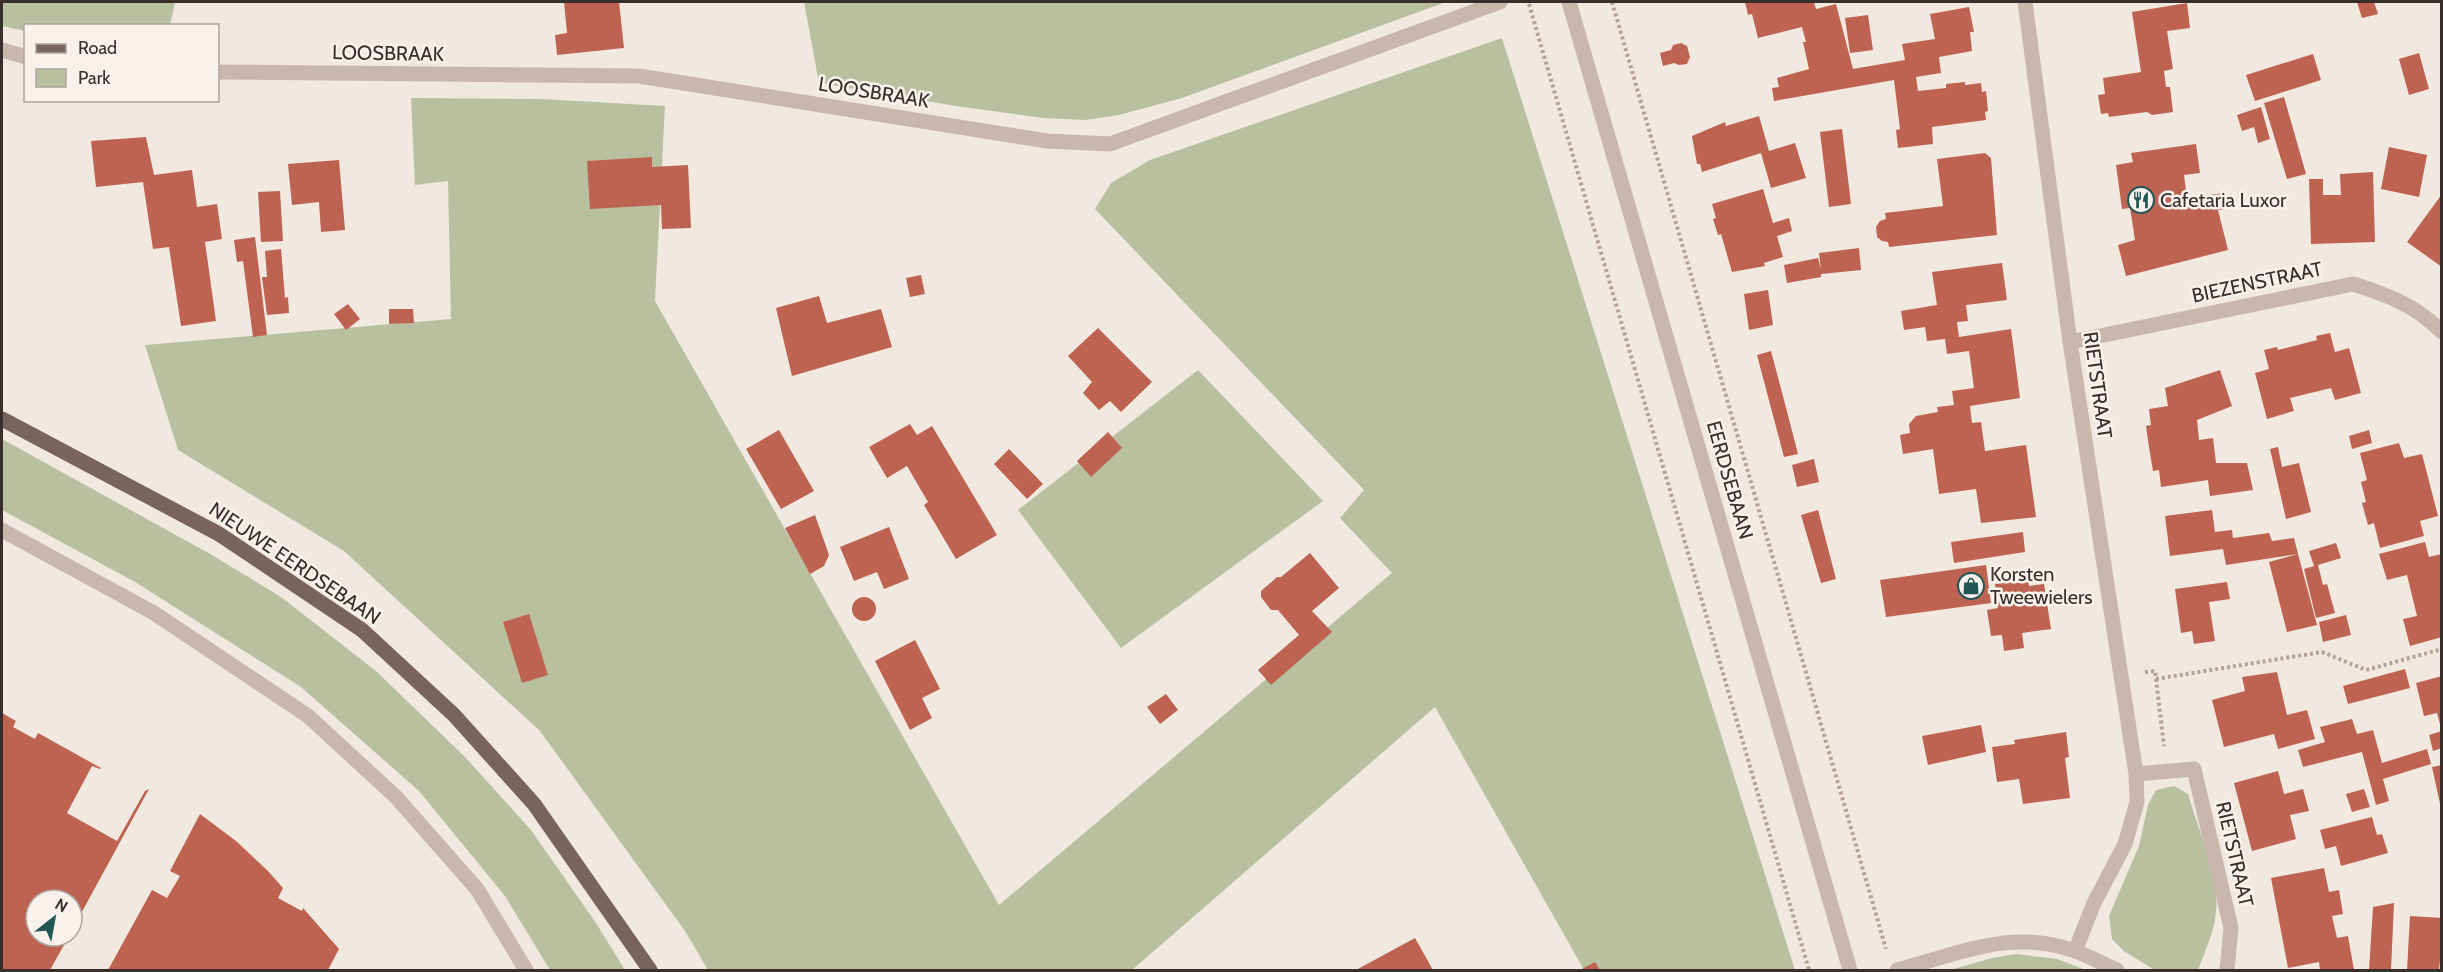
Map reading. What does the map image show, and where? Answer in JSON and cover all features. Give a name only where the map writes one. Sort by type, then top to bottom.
[{"type":"main road","name":"NIEUWE EERDSEBAAN","points":[[2,419],[219,534],[362,630],[454,715],[534,804],[650,970]]},
{"type":"street","name":"LOOSBRAAK","points":[[219,72],[639,76],[1047,141],[1110,144],[1500,2]]},
{"type":"street","name":"EERDSEBAAN","points":[[1569,2],[1850,970]]},
{"type":"street","name":"RIETSTRAAT","points":[[2025,2],[2070,342],[2136,774],[2137,802],[2125,844],[2094,903],[2075,951]]},
{"type":"street","points":[[2,50],[24,56]]},
{"type":"street","name":"BIEZENSTRAAT","points":[[2070,342],[2353,284],[2390,295],[2426,316],[2442,332]]},
{"type":"street","points":[[2,530],[154,613],[309,716],[396,797],[477,889],[526,970]]},
{"type":"street","name":"RIETSTRAAT","points":[[2136,774],[2194,769],[2231,928],[2228,970]]},
{"type":"street","points":[[1897,970],[2008,941],[2044,944],[2075,951],[2117,970]]},
{"type":"path","points":[[1612,2],[1888,955]]},
{"type":"path","points":[[1529,4],[1809,970]]},
{"type":"path","points":[[2167,771],[2156,679],[2322,652],[2366,670],[2442,649]]},
{"type":"green space","points":[[2,2],[175,2],[170,24],[24,24],[24,31],[2,26]]},
{"type":"green space","points":[[804,2],[1446,2],[1182,98],[1119,115],[1085,120],[1043,118],[956,106],[819,83]]},
{"type":"green space","points":[[1502,38],[1795,970],[1584,970],[1435,707],[1132,970],[708,970],[685,931],[540,731],[344,551],[178,450],[145,345],[451,319],[448,181],[415,185],[411,98],[541,99],[665,106],[655,301],[999,905],[1392,573],[1340,518],[1364,490],[1095,209],[1111,183],[1150,160]]},
{"type":"green space","points":[[1198,370],[1323,501],[1121,648],[1018,510]]},
{"type":"green space","points":[[2,439],[212,555],[281,597],[376,671],[465,757],[531,830],[596,923],[625,970],[550,970],[505,896],[419,791],[301,687],[135,582],[2,510]]},
{"type":"green space","points":[[2174,786],[2188,794],[2215,885],[2215,920],[2198,970],[2155,970],[2125,952],[2112,939],[2109,916],[2139,846],[2148,805],[2156,790]]},
{"type":"green space","points":[[2016,954],[2057,959],[2086,970],[1950,970]]},
{"type":"building","points":[[564,2],[619,2],[624,48],[557,55],[555,35],[567,33]]},
{"type":"building","points":[[1745,2],[1814,2],[1816,9],[1836,4],[1853,69],[1905,60],[1902,44],[1935,39],[1930,14],[1969,7],[1974,32],[1970,32],[1972,51],[1939,57],[1941,73],[1916,77],[1918,91],[1946,88],[1946,84],[1981,83],[1982,92],[1986,91],[1988,111],[1985,112],[1986,120],[1932,127],[1933,144],[1898,148],[1896,130],[1900,129],[1894,80],[1774,101],[1772,88],[1779,87],[1777,78],[1809,69],[1802,27],[1758,38],[1752,14],[1748,15]]},
{"type":"building","points":[[2357,2],[2374,2],[2378,14],[2362,18]]},
{"type":"building","points":[[2187,3],[2190,28],[2167,31],[2173,69],[2164,71],[2166,87],[2170,87],[2173,112],[2152,115],[2147,112],[2109,117],[2108,113],[2101,114],[2098,95],[2105,94],[2103,78],[2141,72],[2132,12]]},
{"type":"building","points":[[1868,15],[1873,50],[1850,53],[1845,18]]},
{"type":"building","points":[[1681,43],[1687,46],[1690,57],[1687,64],[1674,63],[1663,66],[1660,53],[1671,50],[1673,45]]},
{"type":"building","points":[[2419,53],[2429,89],[2409,95],[2399,59]]},
{"type":"building","points":[[2313,54],[2321,80],[2255,101],[2246,75]]},
{"type":"building","points":[[2284,97],[2306,174],[2287,179],[2264,103]]},
{"type":"building","points":[[2261,107],[2270,139],[2258,143],[2254,127],[2242,131],[2237,115]]},
{"type":"building","points":[[1759,116],[1769,151],[1795,143],[1806,178],[1771,188],[1761,153],[1702,172],[1700,164],[1697,164],[1692,136],[1725,122],[1726,126]]},
{"type":"building","points":[[1842,129],[1851,204],[1829,207],[1820,132]]},
{"type":"building","points":[[146,137],[154,175],[192,170],[197,207],[217,204],[222,239],[205,242],[216,321],[181,326],[169,247],[153,249],[143,182],[96,187],[91,141]]},
{"type":"building","points":[[2196,144],[2200,173],[2184,175],[2187,198],[2224,193],[2226,209],[2218,210],[2228,250],[2126,276],[2118,245],[2135,240],[2130,208],[2122,209],[2116,165],[2133,162],[2131,153]]},
{"type":"building","points":[[2389,147],[2427,155],[2419,197],[2381,189]]},
{"type":"building","points":[[1985,153],[1991,158],[1997,235],[1889,247],[1888,242],[1877,237],[1876,227],[1880,221],[1886,219],[1885,213],[1943,206],[1937,159]]},
{"type":"building","points":[[652,157],[652,167],[688,165],[691,228],[662,229],[661,205],[590,209],[587,161]]},
{"type":"building","points":[[339,160],[345,230],[321,232],[319,202],[292,205],[288,164]]},
{"type":"building","points":[[2373,172],[2375,242],[2311,244],[2309,179],[2323,179],[2323,195],[2341,195],[2340,174]]},
{"type":"building","points":[[1763,189],[1773,223],[1789,218],[1792,231],[1777,236],[1783,257],[1764,263],[1765,266],[1732,272],[1721,234],[1718,235],[1713,219],[1716,218],[1712,204]]},
{"type":"building","points":[[280,191],[283,241],[261,242],[258,192]]},
{"type":"building","points":[[2442,194],[2442,267],[2407,242]]},
{"type":"building","points":[[255,237],[267,335],[253,337],[243,261],[237,262],[234,240]]},
{"type":"building","points":[[1859,248],[1861,270],[1821,274],[1821,277],[1787,283],[1784,265],[1818,258],[1821,269],[1819,253]]},
{"type":"building","points":[[281,249],[285,298],[288,297],[289,313],[267,315],[262,277],[267,277],[265,251]]},
{"type":"building","points":[[2002,263],[2007,300],[1966,305],[1968,321],[1957,322],[1959,337],[2011,329],[2020,398],[1970,406],[1972,423],[1981,422],[1985,451],[2026,445],[2036,517],[1981,523],[1976,489],[1939,494],[1933,449],[1903,454],[1900,435],[1910,433],[1909,424],[1916,416],[1938,412],[1937,407],[1954,405],[1952,391],[1974,388],[1969,351],[1947,354],[1945,339],[1927,341],[1925,327],[1904,330],[1901,311],[1937,305],[1932,272]]},
{"type":"building","points":[[921,275],[925,294],[910,297],[906,278]]},
{"type":"building","points":[[1768,290],[1773,325],[1749,330],[1744,294]]},
{"type":"building","points":[[819,296],[827,323],[881,309],[892,347],[792,376],[776,308]]},
{"type":"building","points":[[348,304],[360,319],[346,330],[334,314]]},
{"type":"building","points":[[389,309],[413,309],[414,323],[389,324]]},
{"type":"building","points":[[1098,328],[1152,382],[1121,412],[1110,401],[1099,410],[1083,393],[1092,382],[1068,356]]},
{"type":"building","points":[[2330,333],[2335,352],[2349,348],[2361,393],[2335,400],[2331,388],[2290,398],[2294,411],[2267,419],[2255,373],[2269,369],[2264,350],[2277,347],[2278,350],[2317,340],[2316,336]]},
{"type":"building","points":[[1771,351],[1798,454],[1784,457],[1757,355]]},
{"type":"building","points":[[2220,370],[2232,406],[2197,420],[2199,440],[2213,438],[2216,463],[2247,463],[2253,490],[2210,496],[2208,480],[2161,487],[2159,470],[2153,471],[2149,447],[2146,426],[2151,425],[2149,409],[2168,406],[2165,388]]},
{"type":"building","points":[[910,424],[917,435],[932,426],[997,535],[956,559],[924,505],[928,502],[907,466],[887,478],[869,447]]},
{"type":"building","points":[[779,430],[814,491],[781,509],[746,449]]},
{"type":"building","points":[[2369,430],[2372,443],[2352,449],[2349,436]]},
{"type":"building","points":[[1108,432],[1122,448],[1091,477],[1077,461]]},
{"type":"building","points":[[2399,443],[2404,458],[2422,454],[2438,516],[2420,521],[2424,536],[2380,548],[2374,523],[2368,525],[2362,503],[2366,502],[2361,482],[2367,480],[2360,453]]},
{"type":"building","points":[[2278,447],[2282,467],[2299,463],[2311,512],[2286,519],[2270,449]]},
{"type":"building","points":[[1009,449],[1043,484],[1027,499],[994,464]]},
{"type":"building","points":[[1814,459],[1819,482],[1797,487],[1792,465]]},
{"type":"building","points":[[1818,510],[1836,579],[1821,583],[1801,515]]},
{"type":"building","points":[[2212,510],[2215,532],[2232,530],[2233,538],[2269,533],[2272,541],[2294,538],[2298,554],[2226,565],[2223,549],[2170,556],[2165,516]]},
{"type":"building","points":[[815,515],[829,555],[824,566],[810,574],[785,528]]},
{"type":"building","points":[[889,527],[909,579],[884,589],[877,572],[854,581],[840,547]]},
{"type":"building","points":[[2023,532],[2025,552],[1954,563],[1951,542]]},
{"type":"building","points":[[2425,542],[2429,557],[2442,554],[2442,637],[2410,646],[2403,619],[2417,616],[2407,575],[2387,580],[2379,554]]},
{"type":"building","points":[[2336,543],[2341,558],[2318,565],[2323,585],[2327,584],[2335,613],[2316,618],[2304,569],[2314,566],[2309,551]]},
{"type":"building","points":[[1310,553],[1339,588],[1312,611],[1332,632],[1271,685],[1258,670],[1299,635],[1278,610],[1271,610],[1261,597],[1261,591]]},
{"type":"building","points":[[2298,554],[2317,625],[2287,632],[2269,562]]},
{"type":"building","points":[[1986,565],[1991,603],[1886,617],[1880,580]]},
{"type":"building","points":[[2028,579],[2029,586],[2044,584],[2051,629],[2022,633],[2024,648],[2004,651],[2002,635],[1991,636],[1987,610],[1998,608],[1995,584]]},
{"type":"building","points":[[2227,582],[2230,599],[2209,602],[2215,641],[2194,644],[2192,631],[2181,633],[2175,589]]},
{"type":"building","points":[[864,597],[873,600],[876,609],[873,618],[864,621],[855,618],[852,609],[855,600]]},
{"type":"building","points":[[529,614],[548,675],[522,683],[503,622]]},
{"type":"building","points":[[2346,615],[2351,635],[2323,642],[2319,622]]},
{"type":"building","points":[[915,640],[940,689],[922,698],[932,718],[910,730],[875,661]]},
{"type":"building","points":[[2405,669],[2410,688],[2348,704],[2343,686]]},
{"type":"building","points":[[2277,672],[2287,715],[2307,710],[2315,739],[2278,749],[2274,734],[2224,747],[2212,700],[2245,691],[2242,677]]},
{"type":"building","points":[[2442,676],[2441,728],[2437,713],[2424,716],[2416,683]]},
{"type":"building","points":[[1166,694],[1178,710],[1160,724],[1147,707]]},
{"type":"building","points":[[2,713],[16,721],[13,727],[35,739],[38,733],[101,768],[92,766],[67,813],[117,841],[145,791],[149,789],[84,908],[84,888],[24,888],[24,948],[62,948],[50,970],[2,970]]},
{"type":"building","points":[[2352,719],[2357,734],[2373,730],[2382,763],[2427,749],[2431,764],[2383,779],[2389,801],[2376,805],[2362,752],[2303,767],[2298,750],[2325,742],[2320,727]]},
{"type":"building","points":[[1981,725],[1986,752],[1928,765],[1922,736]]},
{"type":"building","points":[[2442,731],[2442,748],[2433,751],[2429,735]]},
{"type":"building","points":[[2066,732],[2069,757],[2065,758],[2070,798],[2023,804],[2019,779],[1997,782],[1992,747],[2015,744],[2014,740]]},
{"type":"building","points":[[2442,765],[2442,808],[2441,808],[2432,767]]},
{"type":"building","points":[[2278,771],[2284,794],[2303,789],[2309,811],[2290,815],[2296,839],[2252,851],[2234,783]]},
{"type":"building","points":[[2364,789],[2370,807],[2352,812],[2346,794]]},
{"type":"building","points":[[200,814],[236,841],[268,871],[283,888],[278,898],[302,911],[303,908],[339,949],[328,970],[108,970],[152,890],[167,898],[180,876],[170,871]]},
{"type":"building","points":[[2372,817],[2377,835],[2382,834],[2388,853],[2341,866],[2336,846],[2325,849],[2320,830]]},
{"type":"building","points":[[2324,868],[2329,892],[2339,890],[2343,914],[2332,916],[2337,938],[2348,936],[2354,970],[2320,970],[2319,962],[2288,968],[2271,878]]},
{"type":"building","points":[[2394,903],[2391,970],[2369,970],[2373,907]]},
{"type":"building","points":[[2410,916],[2442,918],[2442,960],[2440,960],[2439,970],[2407,970]]},
{"type":"building","points":[[1415,938],[1433,970],[1356,970]]},
{"type":"building","points":[[1595,962],[1600,970],[1580,970]]},
{"type":"place","name":"Cafetaria Luxor","points":[[2141,200]]},
{"type":"place","name":"Korsten Tweewielers","points":[[1971,586]]}]
